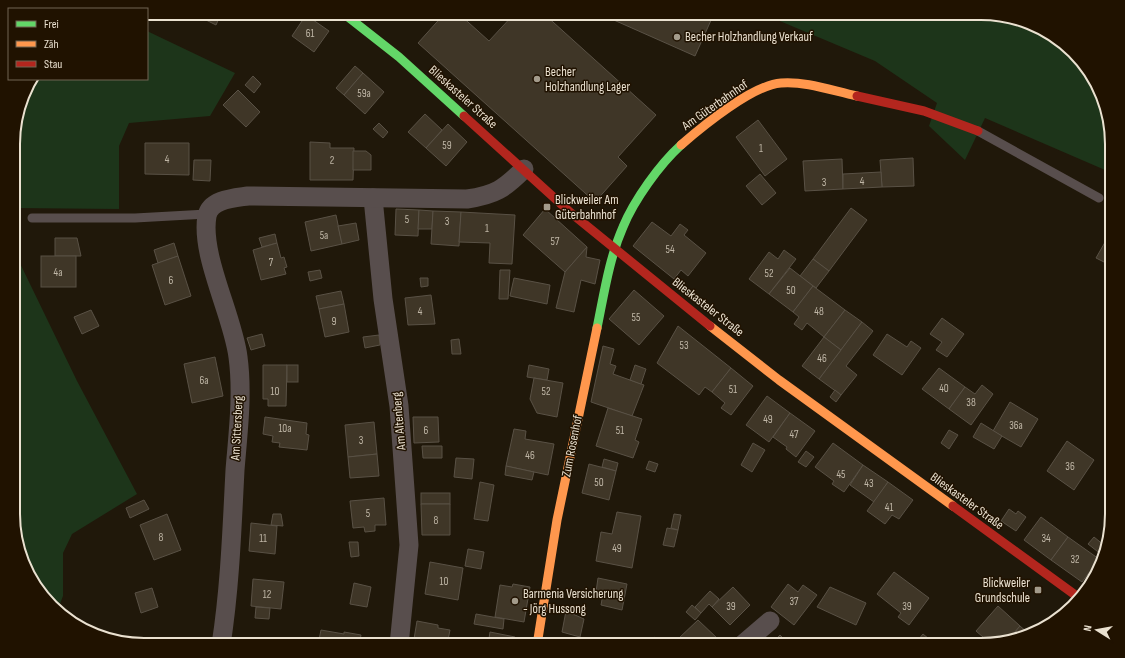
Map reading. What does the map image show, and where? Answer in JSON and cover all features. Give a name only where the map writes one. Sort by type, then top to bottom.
[{"type":"street","name":"Blieskasteler Straße","points":[[352,20],[399,57],[614,249],[779,380],[1075,595]]},
{"type":"street","name":"Am Güterbahnhof","points":[[614,249],[623,226],[647,185],[670,155],[718,116],[745,97],[764,87],[781,83],[798,84],[827,89],[924,111],[978,131]]},
{"type":"street","points":[[207,214],[213,206],[229,198],[248,196],[467,199],[488,196],[508,185],[524,169]]},
{"type":"street","name":"Am Altenberg","points":[[373,198],[383,300],[399,406],[409,545],[400,638]]},
{"type":"street","name":"Am Sittersberg","points":[[207,214],[206,228],[208,249],[234,338],[238,358],[239,403],[228,586],[222,638]]},
{"type":"street","name":"Zum Rosenhof","points":[[539,638],[557,520],[591,350],[614,249]]},
{"type":"street","points":[[750,638],[770,620]]},
{"type":"lane","points":[[978,131],[1099,198]]},
{"type":"lane","points":[[32,218],[135,218],[207,214]]},
{"type":"green space","points":[[778,20],[981,20],[998,21],[1029,29],[1057,46],[1069,56],[1079,68],[1096,96],[1104,127],[1105,170],[985,118],[965,160],[929,126],[937,103],[875,61]]},
{"type":"green space","points":[[148,31],[235,73],[210,116],[129,123],[119,146],[119,209],[20,208],[20,144],[22,119],[29,96],[38,80],[148,80]]},
{"type":"green space","points":[[20,263],[77,381],[137,494],[72,534],[63,553],[63,596],[60,605],[41,583],[33,569],[22,539],[20,514]]},
{"type":"building","points":[[206,20],[218,20],[216,25]]},
{"type":"building","points":[[303,20],[313,20],[329,31],[314,52],[292,36]]},
{"type":"building","name":"Becher Holzhandlung Lager","points":[[439,20],[466,20],[489,41],[508,20],[551,20],[656,115],[618,157],[627,166],[595,202],[418,43]]},
{"type":"building","name":"Becher Holzhandlung Verkauf","points":[[614,20],[711,20],[695,56]]},
{"type":"building","points":[[355,66],[363,73],[344,95],[336,88]]},
{"type":"building","points":[[363,73],[384,92],[365,114],[344,95]]},
{"type":"building","points":[[253,76],[261,84],[254,93],[245,85]]},
{"type":"building","points":[[238,90],[260,112],[246,127],[223,105]]},
{"type":"building","points":[[425,114],[442,130],[426,148],[408,132]]},
{"type":"building","points":[[758,120],[787,159],[765,176],[736,137]]},
{"type":"building","points":[[379,123],[388,132],[383,138],[373,129]]},
{"type":"building","points":[[448,124],[467,142],[446,166],[426,148]]},
{"type":"building","points":[[310,142],[330,143],[330,148],[354,148],[353,180],[310,180]]},
{"type":"building","points":[[145,143],[189,143],[189,175],[145,174]]},
{"type":"building","points":[[353,151],[366,151],[371,155],[371,170],[353,170]]},
{"type":"building","points":[[913,158],[914,186],[882,187],[880,160]]},
{"type":"building","points":[[842,159],[843,189],[805,191],[803,161]]},
{"type":"building","points":[[194,160],[211,160],[210,181],[193,180]]},
{"type":"building","points":[[881,172],[882,187],[843,189],[843,174]]},
{"type":"building","points":[[760,174],[776,193],[762,205],[746,186]]},
{"type":"building","points":[[851,208],[867,220],[829,271],[813,259]]},
{"type":"building","points":[[396,209],[419,210],[418,236],[395,235]]},
{"type":"building","points":[[545,209],[587,247],[565,272],[523,235]]},
{"type":"building","points":[[419,210],[433,211],[432,229],[418,229]]},
{"type":"building","points":[[433,211],[461,212],[459,246],[431,244]]},
{"type":"building","points":[[461,212],[515,215],[512,264],[489,263],[490,243],[459,242]]},
{"type":"building","points":[[336,215],[342,244],[311,251],[305,222]]},
{"type":"building","points":[[652,222],[671,236],[680,224],[688,230],[684,235],[706,253],[688,276],[681,270],[674,279],[633,246]]},
{"type":"building","points":[[356,223],[359,240],[342,244],[338,226]]},
{"type":"building","points":[[275,234],[277,243],[262,247],[259,238]]},
{"type":"building","points":[[55,238],[77,238],[81,256],[55,256]]},
{"type":"building","points":[[1105,242],[1105,262],[1096,258]]},
{"type":"building","points":[[174,243],[178,256],[158,263],[154,250]]},
{"type":"building","points":[[277,243],[281,258],[284,257],[287,267],[284,268],[286,274],[261,280],[253,250]]},
{"type":"building","points":[[587,247],[586,257],[600,260],[595,284],[581,280],[574,312],[556,308],[565,272]]},
{"type":"building","points":[[784,250],[796,259],[769,294],[749,279],[769,252],[778,259]]},
{"type":"building","points":[[41,256],[76,256],[76,287],[41,287]]},
{"type":"building","points":[[178,256],[191,296],[165,305],[152,265]]},
{"type":"building","points":[[813,259],[829,271],[816,288],[800,276]]},
{"type":"building","points":[[790,268],[813,286],[793,312],[769,294]]},
{"type":"building","points":[[320,270],[322,278],[310,281],[308,272]]},
{"type":"building","points":[[500,270],[510,270],[508,299],[499,299]]},
{"type":"building","points":[[420,278],[428,278],[428,286],[421,287]]},
{"type":"building","points":[[514,278],[550,285],[547,304],[510,296]]},
{"type":"building","points":[[813,286],[845,310],[824,337],[807,323],[802,330],[794,324],[799,317],[793,312]]},
{"type":"building","points":[[634,290],[664,316],[639,345],[609,319]]},
{"type":"building","points":[[341,291],[344,304],[319,309],[316,296]]},
{"type":"building","points":[[431,295],[435,324],[408,325],[405,298]]},
{"type":"building","points":[[344,304],[349,332],[325,337],[319,309]]},
{"type":"building","points":[[91,310],[99,326],[82,334],[74,317]]},
{"type":"building","points":[[845,310],[862,322],[841,350],[824,337]]},
{"type":"building","points":[[942,318],[964,334],[947,357],[936,350],[942,342],[930,334]]},
{"type":"building","points":[[862,322],[873,331],[846,366],[857,375],[841,395],[819,379]]},
{"type":"building","points":[[678,326],[731,368],[712,392],[705,387],[699,395],[657,363]]},
{"type":"building","points":[[262,334],[265,346],[251,350],[247,338]]},
{"type":"building","points":[[887,334],[907,347],[911,341],[921,348],[902,375],[873,355]]},
{"type":"building","points":[[379,335],[380,345],[365,348],[363,337]]},
{"type":"building","points":[[824,337],[841,350],[819,379],[802,366]]},
{"type":"building","points":[[459,339],[461,354],[452,354],[451,340]]},
{"type":"building","points":[[603,346],[614,349],[610,364],[616,366],[613,374],[644,385],[632,416],[591,402]]},
{"type":"building","points":[[215,357],[223,396],[192,403],[184,364]]},
{"type":"building","points":[[263,365],[287,365],[286,406],[268,406],[268,399],[263,399]]},
{"type":"building","points":[[287,365],[298,365],[298,382],[287,382]]},
{"type":"building","points":[[529,365],[549,369],[547,380],[527,377]]},
{"type":"building","points":[[635,365],[646,369],[641,384],[630,380]]},
{"type":"building","points":[[731,368],[753,386],[731,415],[721,408],[725,403],[712,392]]},
{"type":"building","points":[[939,368],[965,387],[949,409],[922,389]]},
{"type":"building","points":[[534,378],[563,383],[557,417],[537,413],[530,399]]},
{"type":"building","points":[[982,385],[993,394],[971,425],[949,409],[965,387],[975,394]]},
{"type":"building","points":[[835,390],[841,395],[836,402],[830,397]]},
{"type":"building","points":[[767,396],[790,413],[769,442],[746,425]]},
{"type":"building","points":[[1010,402],[1038,419],[1021,447],[993,431]]},
{"type":"building","points":[[608,408],[642,419],[635,440],[639,442],[633,458],[596,446]]},
{"type":"building","points":[[790,413],[815,431],[796,457],[786,449],[787,447],[773,437]]},
{"type":"building","points":[[265,417],[307,423],[306,434],[309,435],[307,450],[279,447],[280,443],[272,442],[273,436],[263,434]]},
{"type":"building","points":[[413,417],[438,417],[439,442],[414,443]]},
{"type":"building","points":[[374,422],[377,454],[348,457],[345,425]]},
{"type":"building","points":[[981,423],[1002,436],[994,449],[973,437]]},
{"type":"building","points":[[514,429],[526,431],[525,439],[554,444],[548,475],[506,466]]},
{"type":"building","points":[[949,430],[958,435],[949,449],[941,443]]},
{"type":"building","points":[[1067,441],[1094,460],[1074,490],[1047,471]]},
{"type":"building","points":[[753,443],[765,450],[752,472],[741,465]]},
{"type":"building","points":[[833,443],[863,465],[844,492],[832,484],[834,481],[815,467]]},
{"type":"building","points":[[422,446],[442,446],[442,458],[423,458]]},
{"type":"building","points":[[806,451],[814,457],[806,467],[798,462]]},
{"type":"building","points":[[377,454],[379,476],[350,478],[348,457]]},
{"type":"building","points":[[456,458],[474,459],[472,479],[454,477]]},
{"type":"building","points":[[604,459],[618,463],[616,471],[602,467]]},
{"type":"building","points":[[649,461],[658,464],[655,472],[646,469]]},
{"type":"building","points":[[589,464],[616,471],[609,500],[582,493]]},
{"type":"building","points":[[863,465],[888,482],[874,502],[850,485]]},
{"type":"building","points":[[506,466],[534,472],[532,480],[505,475]]},
{"type":"building","points":[[480,482],[494,485],[488,521],[474,519]]},
{"type":"building","points":[[888,482],[913,500],[899,519],[892,515],[885,524],[867,511]]},
{"type":"building","points":[[421,493],[450,493],[450,504],[421,504]]},
{"type":"building","points":[[384,498],[386,525],[375,525],[375,531],[365,532],[364,527],[353,528],[350,501]]},
{"type":"building","points":[[144,500],[149,509],[130,518],[126,508]]},
{"type":"building","points":[[421,504],[450,504],[450,535],[422,535]]},
{"type":"building","points":[[1009,509],[1016,514],[1018,511],[1026,517],[1016,531],[1001,521]]},
{"type":"building","points":[[617,512],[641,516],[632,568],[596,561],[601,532],[612,534]]},
{"type":"building","points":[[167,514],[181,550],[154,560],[140,525]]},
{"type":"building","points":[[273,514],[281,514],[283,526],[271,525]]},
{"type":"building","points":[[674,514],[681,515],[678,530],[671,528]]},
{"type":"building","points":[[1041,517],[1068,537],[1051,560],[1024,540]]},
{"type":"building","points":[[251,523],[277,526],[275,554],[249,551]]},
{"type":"building","points":[[667,528],[678,530],[674,547],[663,545]]},
{"type":"building","points":[[1068,537],[1097,558],[1093,567],[1082,582],[1051,560]]},
{"type":"building","points":[[1094,537],[1102,543],[1099,553],[1088,544]]},
{"type":"building","points":[[349,542],[358,542],[359,556],[351,557]]},
{"type":"building","points":[[468,549],[484,552],[481,569],[465,566]]},
{"type":"building","points":[[430,562],[463,568],[458,600],[425,594]]},
{"type":"building","points":[[894,572],[929,598],[909,625],[898,617],[901,613],[877,594]]},
{"type":"building","points":[[598,578],[627,584],[622,610],[601,605],[603,594],[596,592]]},
{"type":"building","points":[[253,579],[284,582],[281,609],[251,606]]},
{"type":"building","points":[[354,583],[371,587],[367,607],[350,604]]},
{"type":"building","points":[[513,584],[530,587],[524,622],[495,617],[500,585],[512,587]]},
{"type":"building","points":[[788,584],[798,592],[803,585],[817,595],[794,625],[771,607]]},
{"type":"building","points":[[733,587],[750,605],[730,625],[712,607]]},
{"type":"building","points":[[830,587],[866,603],[856,625],[817,607]]},
{"type":"building","points":[[152,588],[158,607],[141,613],[135,593]]},
{"type":"building","points":[[710,591],[719,599],[712,607],[709,604],[701,613],[695,607]]},
{"type":"building","points":[[692,605],[701,613],[695,620],[686,612]]},
{"type":"building","points":[[998,606],[1020,626],[1014,633],[989,638],[984,638],[976,631]]},
{"type":"building","points":[[256,607],[270,608],[269,619],[255,618]]},
{"type":"building","points":[[566,611],[584,619],[580,637],[562,632]]},
{"type":"building","points":[[476,614],[504,619],[503,629],[474,624]]},
{"type":"building","points":[[698,620],[717,638],[679,638]]},
{"type":"building","points":[[417,621],[438,625],[438,628],[450,630],[448,638],[414,638]]},
{"type":"building","points":[[1020,626],[1024,630],[1021,631],[1014,633]]},
{"type":"building","points":[[321,630],[361,635],[360,638],[319,638]]},
{"type":"building","points":[[490,632],[515,637],[515,638],[489,638]]},
{"type":"building","points":[[923,634],[928,638],[920,638]]},
{"type":"traffic: fast","points":[[352,20],[399,57],[464,116]]},
{"type":"traffic: fast","points":[[597,328],[610,264],[618,239],[628,217],[634,205],[656,172],[681,145]]},
{"type":"traffic: slow","points":[[681,145],[743,98],[770,85],[781,83],[800,83],[857,96]]},
{"type":"traffic: slow","points":[[710,326],[779,380],[953,506]]},
{"type":"traffic: slow","points":[[538,638],[557,520],[597,328]]},
{"type":"traffic: jam","points":[[857,96],[924,111],[978,131]]},
{"type":"traffic: jam","points":[[464,116],[571,213],[710,326]]},
{"type":"traffic: jam","points":[[953,506],[1075,595]]},
{"type":"place","name":"Becher Holzhandlung Verkauf","points":[[677,37]]},
{"type":"place","name":"Becher Holzhandlung Lager","points":[[537,79]]},
{"type":"place","name":"Blickweiler Am Güterbahnhof","points":[[547,207]]},
{"type":"place","name":"Blickweiler Grundschule","points":[[1038,590]]},
{"type":"place","name":"Barmenia Versicherung - Jörg Hussong","points":[[515,601]]}]
